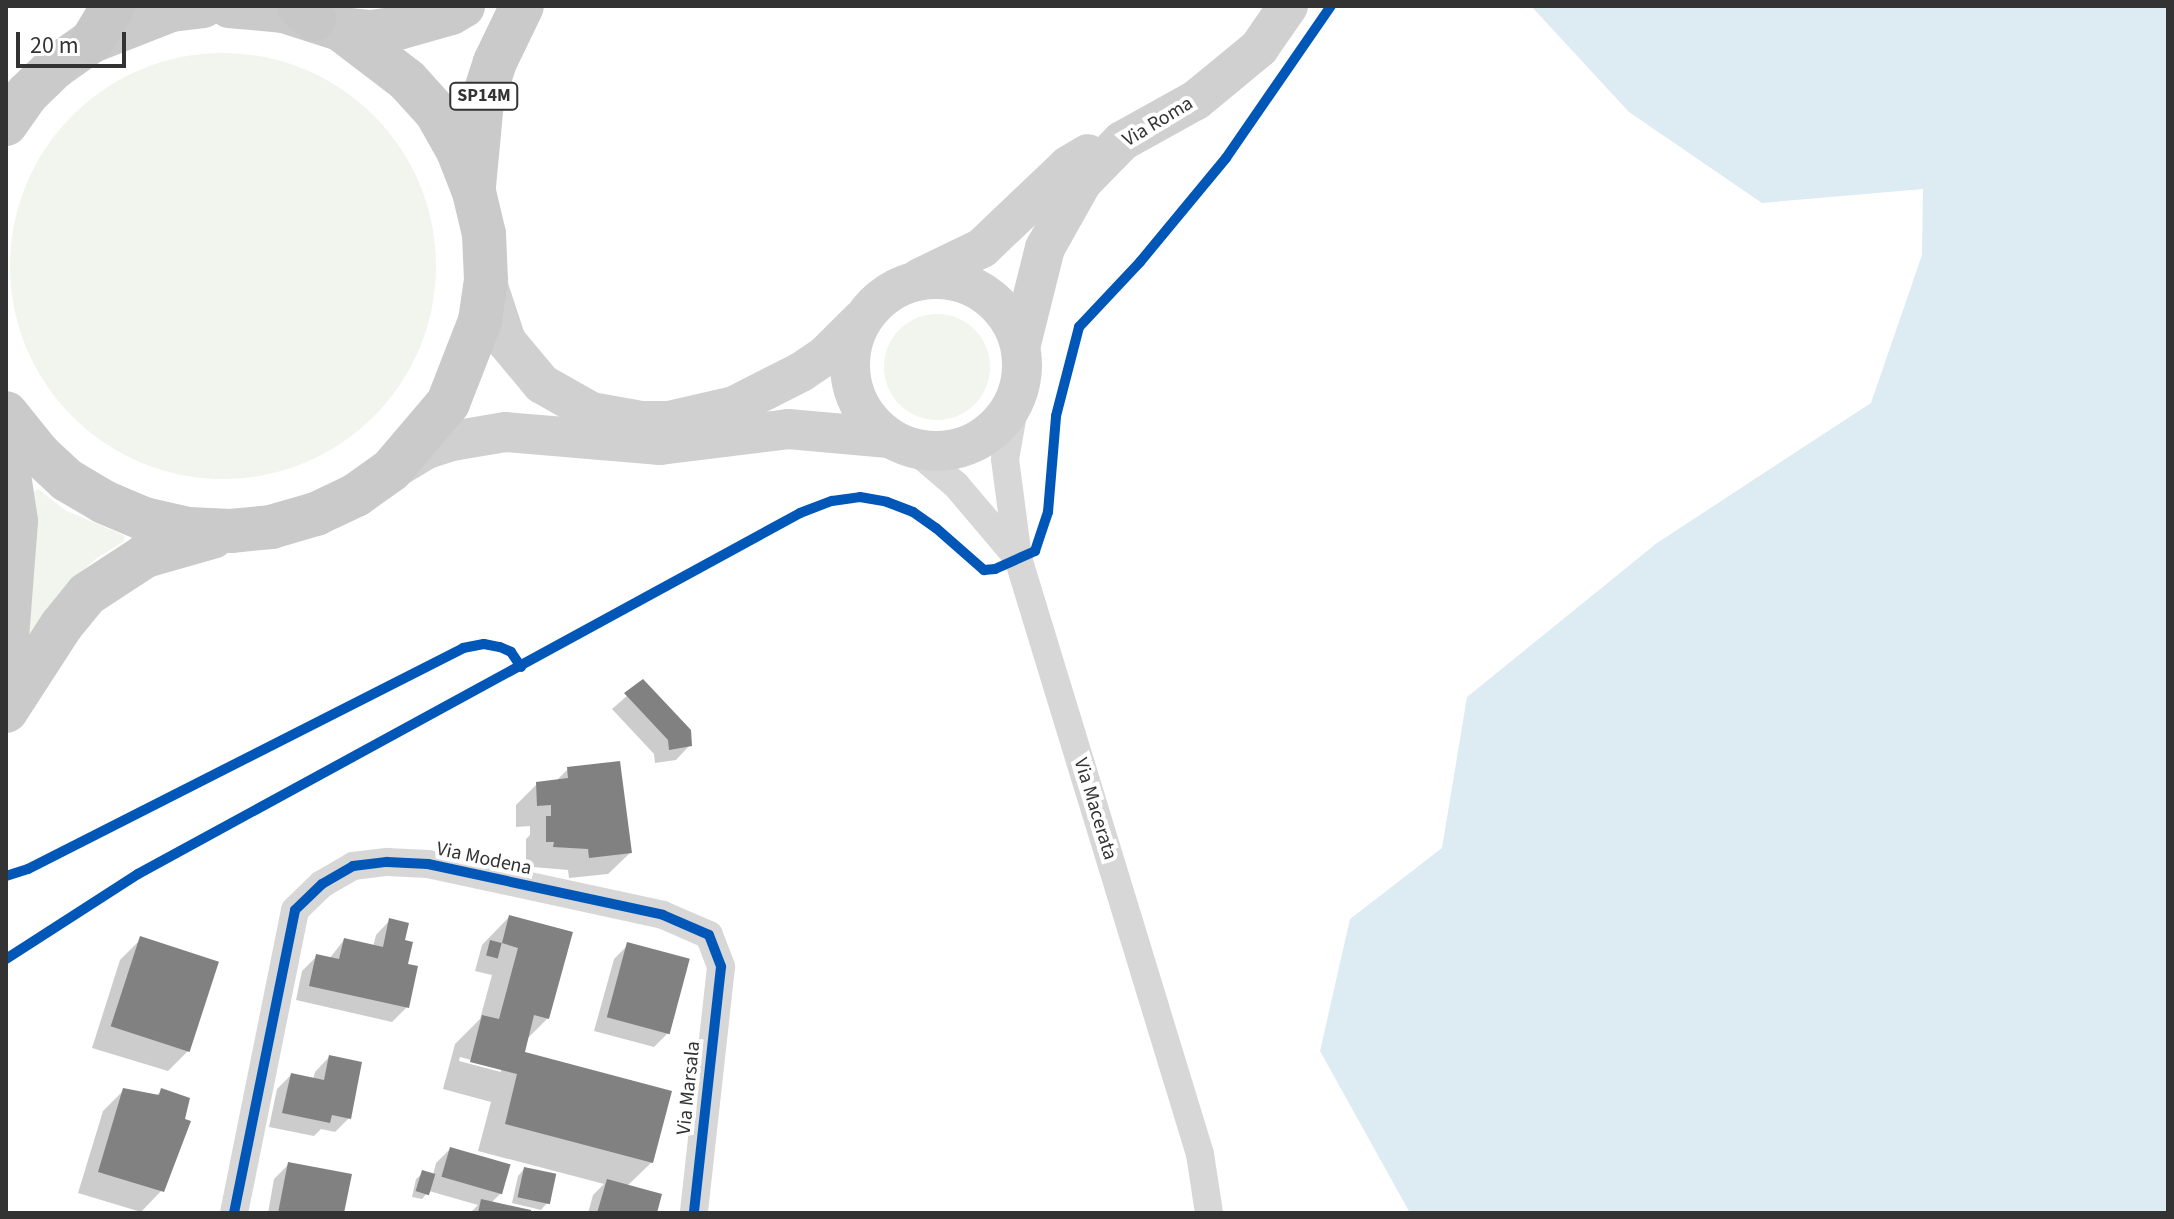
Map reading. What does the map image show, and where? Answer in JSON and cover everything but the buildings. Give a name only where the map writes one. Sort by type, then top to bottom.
[{"type":"main road","points":[[6,124],[27,94],[103,23],[203,6]]},
{"type":"main road","points":[[229,6],[284,11],[371,32],[398,28],[451,13],[463,6]]},
{"type":"main road","name":"SP14M","points":[[474,192],[482,102],[495,62],[522,6]]},
{"type":"main road","name":"Via Roma","points":[[1021,344],[1033,284],[1058,221],[1082,182],[1122,141],[1207,91],[1259,48],[1288,6]]},
{"type":"main road","points":[[318,18],[407,80],[436,112],[458,151],[474,192],[484,234],[486,280],[480,321],[448,403],[391,470]]},
{"type":"main road","points":[[486,280],[506,341],[542,384],[591,412],[641,421],[669,421],[703,415],[734,406],[771,389],[826,355],[885,295],[982,248],[1068,166],[1122,141]]},
{"type":"main road","points":[[6,413],[57,471],[104,502],[144,519],[188,529],[231,531],[271,527],[316,514],[356,495],[391,470],[439,445],[505,432],[645,445],[788,429],[945,452],[974,444],[998,427],[1015,403],[1023,374],[1021,344],[1009,317],[989,295],[965,282],[937,278],[908,284]]},
{"type":"main road","points":[[865,315],[853,340],[849,368],[854,395],[868,419],[902,444]]},
{"type":"main road","points":[[6,455],[16,521],[6,652]]},
{"type":"main road","points":[[6,711],[61,626],[87,594],[145,556],[231,531]]},
{"type":"street","points":[[6,91],[55,67]]},
{"type":"street","name":"Via Macerata","points":[[1015,403],[1005,459],[1018,558],[1200,1154],[1209,1213]]},
{"type":"street","points":[[902,444],[956,485],[1018,558]]},
{"type":"street","name":"Via Modena","points":[[234,1213],[295,910],[322,884],[353,866],[387,862],[428,864],[663,915],[709,935],[721,967]]},
{"type":"street","name":"Via Marsala","points":[[694,1213],[721,967]]},
{"type":"shaded area","points":[[1531,6],[2168,6],[2168,1213],[1410,1213],[1320,1051],[1350,919],[1442,848],[1467,697],[1657,543],[1871,403],[1922,255],[1923,189],[1762,203],[1629,112]]},
{"type":"shaded area","points":[[223,53],[285,62],[341,89],[373,116],[400,148],[427,204],[436,266],[427,328],[400,384],[373,416],[341,443],[285,470],[223,479],[161,470],[105,443],[73,416],[46,384],[19,328],[10,266],[19,204],[46,148],[73,116],[105,89],[161,62]]},
{"type":"shaded area","points":[[937,314],[957,318],[975,329],[986,347],[990,367],[986,387],[975,405],[957,416],[937,420],[917,416],[899,405],[888,387],[884,367],[888,347],[899,329],[917,318]]},
{"type":"shaded area","points":[[38,489],[65,510],[125,536],[123,542],[98,557],[71,581],[31,637],[27,635],[36,539],[31,495]]},
{"type":"cycle path","points":[[6,959],[138,874],[800,513],[832,501],[860,497],[887,502],[913,512],[936,528],[984,570],[995,569],[1035,551],[1048,512],[1056,416],[1079,327],[1140,262],[1226,158],[1331,6]]},
{"type":"cycle path","points":[[6,876],[28,869],[463,648],[484,644],[500,647],[511,652],[521,667]]},
{"type":"cycle path","points":[[234,1213],[295,910],[322,884],[353,866],[387,862],[428,864],[663,915],[709,935],[721,967],[694,1213]]}]
